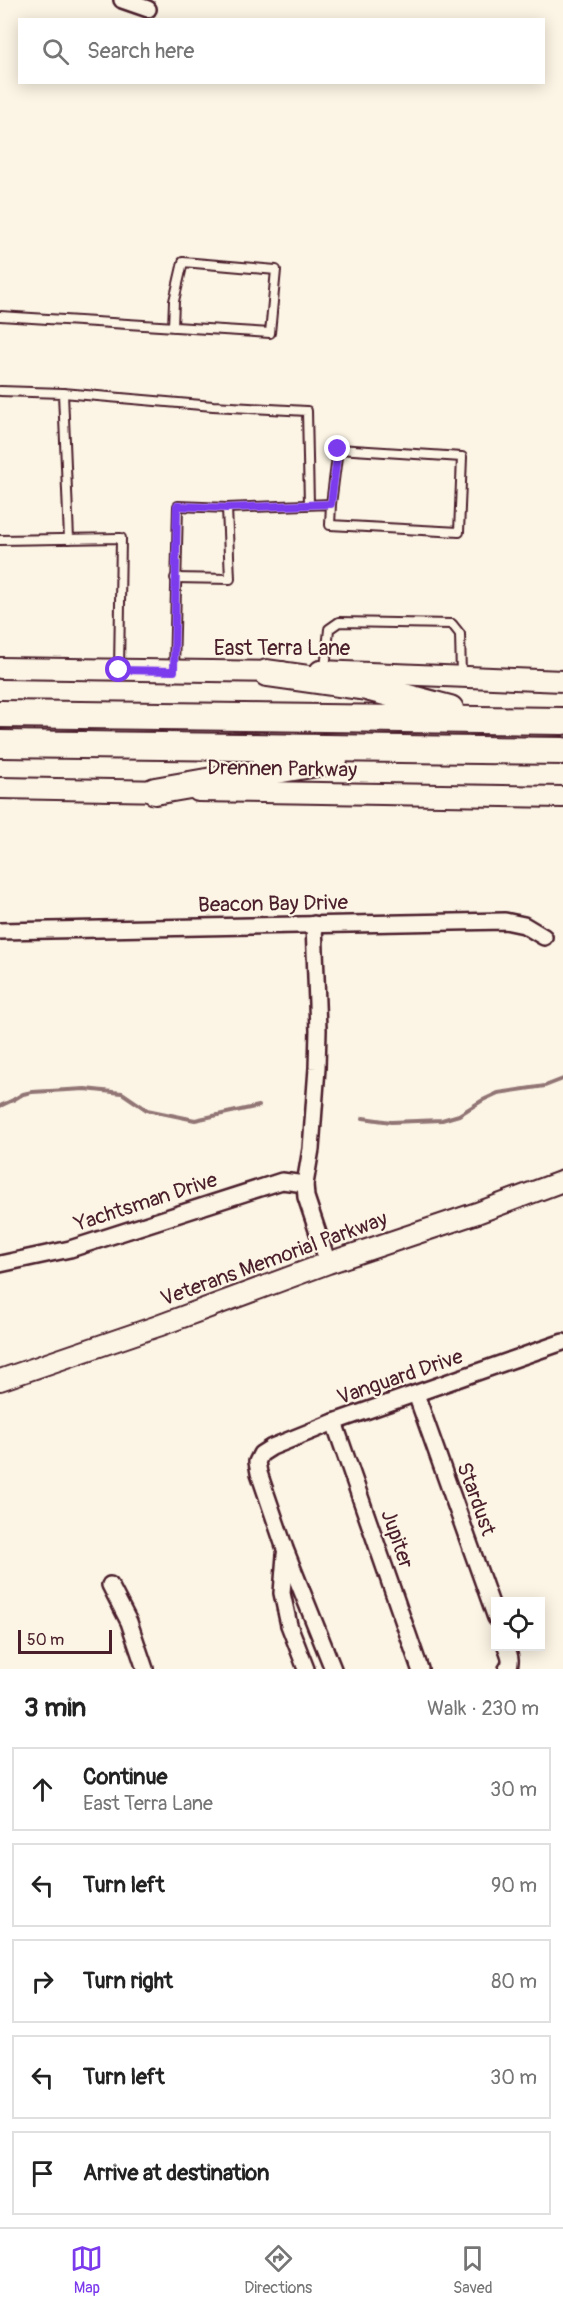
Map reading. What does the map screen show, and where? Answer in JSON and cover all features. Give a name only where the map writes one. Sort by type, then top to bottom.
[{"type":"highway","points":[[267,673],[366,687],[488,719]]},
{"type":"highway","points":[[0,714],[563,721]]},
{"type":"highway","points":[[0,744],[563,751]]},
{"type":"highway","points":[[155,791],[405,749]]},
{"type":"main road","name":"East Terra Lane","points":[[0,668],[267,673],[325,671],[563,681]]},
{"type":"main road","name":"Drennen Parkway","points":[[0,788],[563,797]]},
{"type":"main road","name":"Veterans Memorial Parkway","points":[[0,1380],[563,1181]]},
{"type":"street","points":[[122,0],[148,9]]},
{"type":"street","name":"Beacon Bay Drive","points":[[0,931],[505,921],[524,926],[544,937]]},
{"type":"street","points":[[314,924],[318,1030],[313,1123],[304,1184],[306,1197],[328,1263]]},
{"type":"street","name":"Yachtsman Drive","points":[[0,1264],[70,1249],[282,1180],[304,1184]]},
{"type":"street","name":"Vanguard Drive","points":[[285,1549],[259,1473],[257,1462],[261,1454],[272,1447],[334,1422],[563,1342]]},
{"type":"street","name":"Stardust","points":[[416,1394],[491,1607]]},
{"type":"street","name":"Jupiter","points":[[334,1422],[420,1669]]},
{"type":"street","points":[[285,1549],[282,1593],[289,1625],[306,1669]]},
{"type":"street","points":[[285,1549],[333,1669]]},
{"type":"street","points":[[110,1585],[129,1622],[145,1669]]},
{"type":"street","points":[[508,1651],[510,1657],[509,1667]]},
{"type":"lane","points":[[0,316],[173,327],[270,333],[276,270],[183,262],[174,301],[173,327]]},
{"type":"lane","points":[[0,391],[63,393],[213,406],[308,411],[309,504]]},
{"type":"lane","points":[[63,393],[69,539]]},
{"type":"lane","points":[[338,449],[462,457],[459,532],[330,525],[331,504],[338,449]]},
{"type":"lane","points":[[174,671],[177,506],[227,508],[331,504]]},
{"type":"lane","points":[[175,578],[231,579],[227,508]]},
{"type":"lane","points":[[0,540],[121,538],[119,670]]},
{"type":"lane","points":[[325,671],[329,630],[339,622],[452,624],[460,634],[461,675]]},
{"type":"waterway","points":[[363,1118],[391,1122],[442,1120],[459,1115],[498,1093],[545,1086],[563,1079]]},
{"type":"waterway","points":[[0,1106],[32,1092],[85,1089],[122,1093],[147,1110],[195,1120],[259,1106]]},
{"type":"route","points":[[119,670],[174,671],[177,506],[227,508],[331,504],[338,449]]}]
